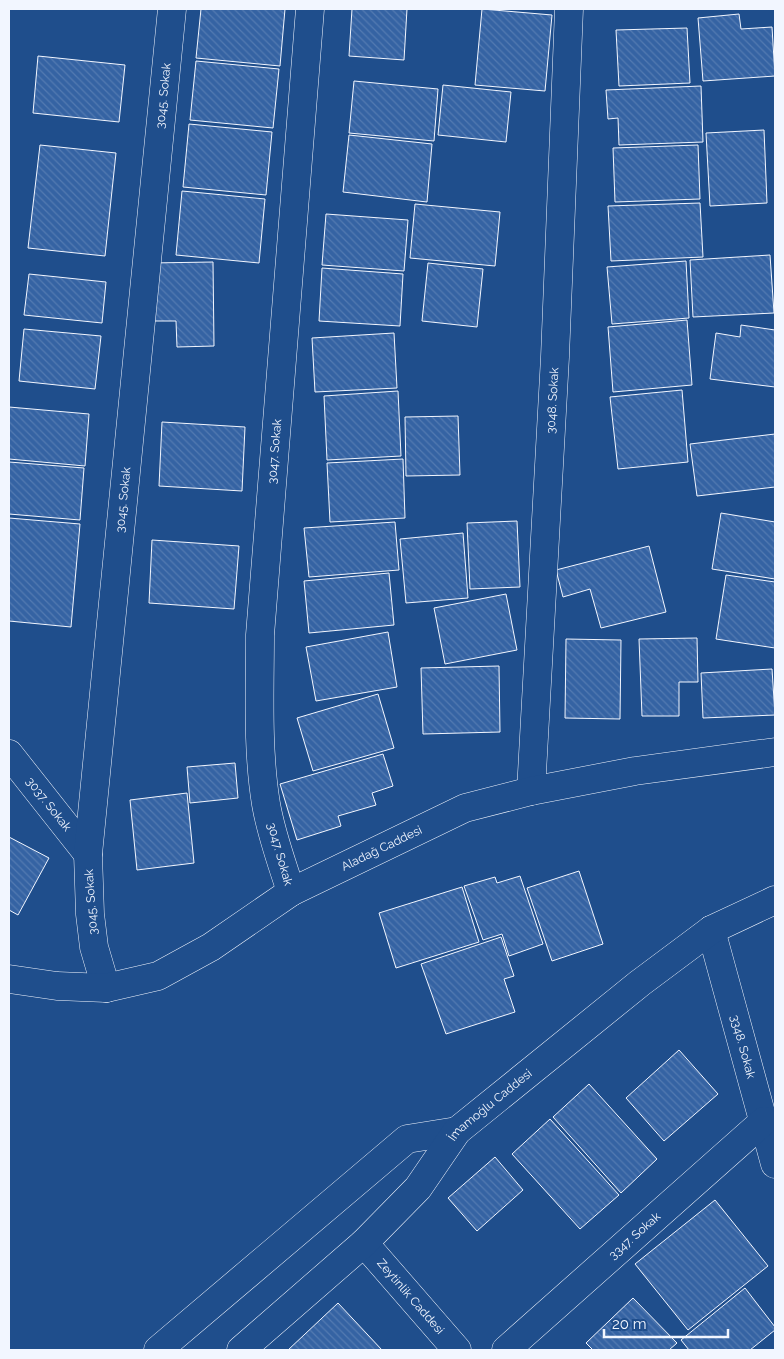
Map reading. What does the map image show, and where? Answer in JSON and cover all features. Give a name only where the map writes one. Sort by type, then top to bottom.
[{"type":"street","name":"3045. Sokak","points":[[106,988],[94,947],[90,914],[88,854],[172,9]]},
{"type":"street","name":"3047. Sokak","points":[[291,892],[266,805],[262,775],[260,635],[310,9]]},
{"type":"street","name":"3048. Sokak","points":[[531,791],[555,347],[569,9]]},
{"type":"street","name":"Aladağ Caddesi","points":[[9,979],[57,986],[106,988],[158,976],[211,947],[291,892],[465,808],[531,791],[635,771],[775,752]]},
{"type":"street","name":"3037. Sokak","points":[[9,754],[88,854]]},
{"type":"street","name":"İmamoğlu Caddesi","points":[[241,1350],[364,1243],[418,1188],[457,1131],[640,983],[711,930],[775,900]]},
{"type":"street","name":"3348. Sokak","points":[[711,930],[775,1164]]},
{"type":"street","name":"3347. Sokak","points":[[506,1350],[764,1121]]},
{"type":"street","points":[[158,1350],[407,1139],[457,1131]]},
{"type":"street","name":"Zeytinlik Caddesi","points":[[364,1243],[457,1350]]},
{"type":"building","points":[[201,9],[285,9],[280,66],[196,58]]},
{"type":"building","points":[[352,9],[407,9],[404,60],[349,56]]},
{"type":"building","points":[[482,9],[552,15],[545,91],[475,85]]},
{"type":"building","points":[[739,14],[741,29],[772,27],[775,76],[703,81],[698,18]]},
{"type":"building","points":[[687,28],[690,83],[619,86],[616,30]]},
{"type":"building","points":[[38,56],[125,65],[119,122],[33,113]]},
{"type":"building","points":[[196,61],[279,69],[273,128],[190,120]]},
{"type":"building","points":[[354,81],[438,89],[434,141],[349,133]]},
{"type":"building","points":[[443,85],[511,92],[506,142],[438,135]]},
{"type":"building","points":[[701,86],[703,142],[619,145],[618,118],[608,119],[606,90]]},
{"type":"building","points":[[189,124],[272,132],[266,195],[183,187]]},
{"type":"building","points":[[764,130],[767,203],[710,206],[706,133]]},
{"type":"building","points":[[349,135],[432,144],[427,202],[343,192]]},
{"type":"building","points":[[40,145],[116,153],[105,256],[28,248]]},
{"type":"building","points":[[698,145],[700,199],[615,202],[613,148]]},
{"type":"building","points":[[182,191],[265,199],[259,263],[176,255]]},
{"type":"building","points":[[700,203],[703,257],[611,261],[608,206]]},
{"type":"building","points":[[415,204],[500,212],[495,266],[410,258]]},
{"type":"building","points":[[326,214],[408,220],[404,271],[322,265]]},
{"type":"building","points":[[770,255],[774,313],[693,317],[690,260]]},
{"type":"building","points":[[686,261],[689,318],[612,324],[607,267]]},
{"type":"building","points":[[213,262],[214,346],[177,347],[176,321],[150,321],[150,263]]},
{"type":"building","points":[[428,263],[483,269],[477,327],[422,321]]},
{"type":"building","points":[[322,268],[403,274],[400,326],[319,321]]},
{"type":"building","points":[[29,274],[106,282],[102,323],[24,315]]},
{"type":"building","points":[[687,320],[692,385],[613,392],[608,327]]},
{"type":"building","points":[[741,325],[775,330],[775,387],[710,379],[716,333],[740,337]]},
{"type":"building","points":[[24,329],[101,336],[95,389],[19,381]]},
{"type":"building","points":[[394,333],[397,388],[315,392],[312,338]]},
{"type":"building","points":[[682,390],[688,462],[618,469],[610,397]]},
{"type":"building","points":[[398,391],[401,456],[327,460],[324,396]]},
{"type":"building","points":[[9,407],[89,414],[85,466],[9,459]]},
{"type":"building","points":[[458,416],[460,475],[406,476],[405,417]]},
{"type":"building","points":[[162,422],[245,427],[242,491],[159,486]]},
{"type":"building","points":[[775,434],[775,487],[697,496],[690,444]]},
{"type":"building","points":[[403,459],[405,518],[330,522],[327,463]]},
{"type":"building","points":[[9,462],[84,468],[80,520],[9,514]]},
{"type":"building","points":[[721,513],[775,522],[775,579],[712,569]]},
{"type":"building","points":[[9,518],[80,524],[71,627],[9,621]]},
{"type":"building","points":[[517,521],[520,587],[470,589],[467,523]]},
{"type":"building","points":[[395,522],[399,570],[309,577],[304,528]]},
{"type":"building","points":[[463,533],[468,598],[406,603],[400,539]]},
{"type":"building","points":[[152,540],[239,546],[234,609],[149,603]]},
{"type":"building","points":[[649,546],[666,612],[601,628],[590,589],[563,597],[556,570]]},
{"type":"building","points":[[389,573],[394,625],[309,633],[304,581]]},
{"type":"building","points":[[726,575],[775,582],[775,648],[716,639]]},
{"type":"building","points":[[506,594],[517,650],[445,664],[434,608]]},
{"type":"building","points":[[388,632],[397,687],[316,701],[306,647]]},
{"type":"building","points":[[697,638],[698,682],[679,682],[679,716],[642,716],[639,639]]},
{"type":"building","points":[[566,639],[621,640],[620,719],[565,718]]},
{"type":"building","points":[[499,666],[500,732],[423,734],[421,668]]},
{"type":"building","points":[[772,669],[775,715],[703,718],[701,673]]},
{"type":"building","points":[[378,694],[394,748],[313,771],[297,718]]},
{"type":"building","points":[[383,754],[393,786],[372,793],[376,805],[338,816],[341,826],[297,840],[280,784]]},
{"type":"building","points":[[235,763],[238,798],[190,803],[187,767]]},
{"type":"building","points":[[187,793],[194,863],[137,870],[130,800]]},
{"type":"building","points":[[9,837],[49,858],[18,915],[9,910]]},
{"type":"building","points":[[579,871],[603,944],[552,961],[527,888]]},
{"type":"building","points":[[520,876],[543,944],[509,956],[502,934],[483,940],[464,886],[495,877],[497,883]]},
{"type":"building","points":[[462,887],[479,942],[396,968],[379,913]]},
{"type":"building","points":[[501,937],[514,976],[504,979],[515,1012],[446,1034],[421,964]]},
{"type":"building","points":[[679,1050],[718,1094],[664,1141],[626,1098]]},
{"type":"building","points":[[589,1084],[657,1159],[621,1193],[553,1117]]},
{"type":"building","points":[[550,1119],[619,1195],[580,1229],[512,1154]]},
{"type":"building","points":[[495,1157],[523,1190],[477,1231],[448,1198]]},
{"type":"building","points":[[715,1200],[768,1266],[688,1330],[635,1264]]},
{"type":"building","points":[[745,1288],[775,1327],[775,1330],[750,1350],[689,1350],[681,1340]]},
{"type":"building","points":[[633,1298],[677,1343],[669,1350],[593,1350],[586,1343]]},
{"type":"building","points":[[338,1303],[382,1350],[288,1350]]}]
